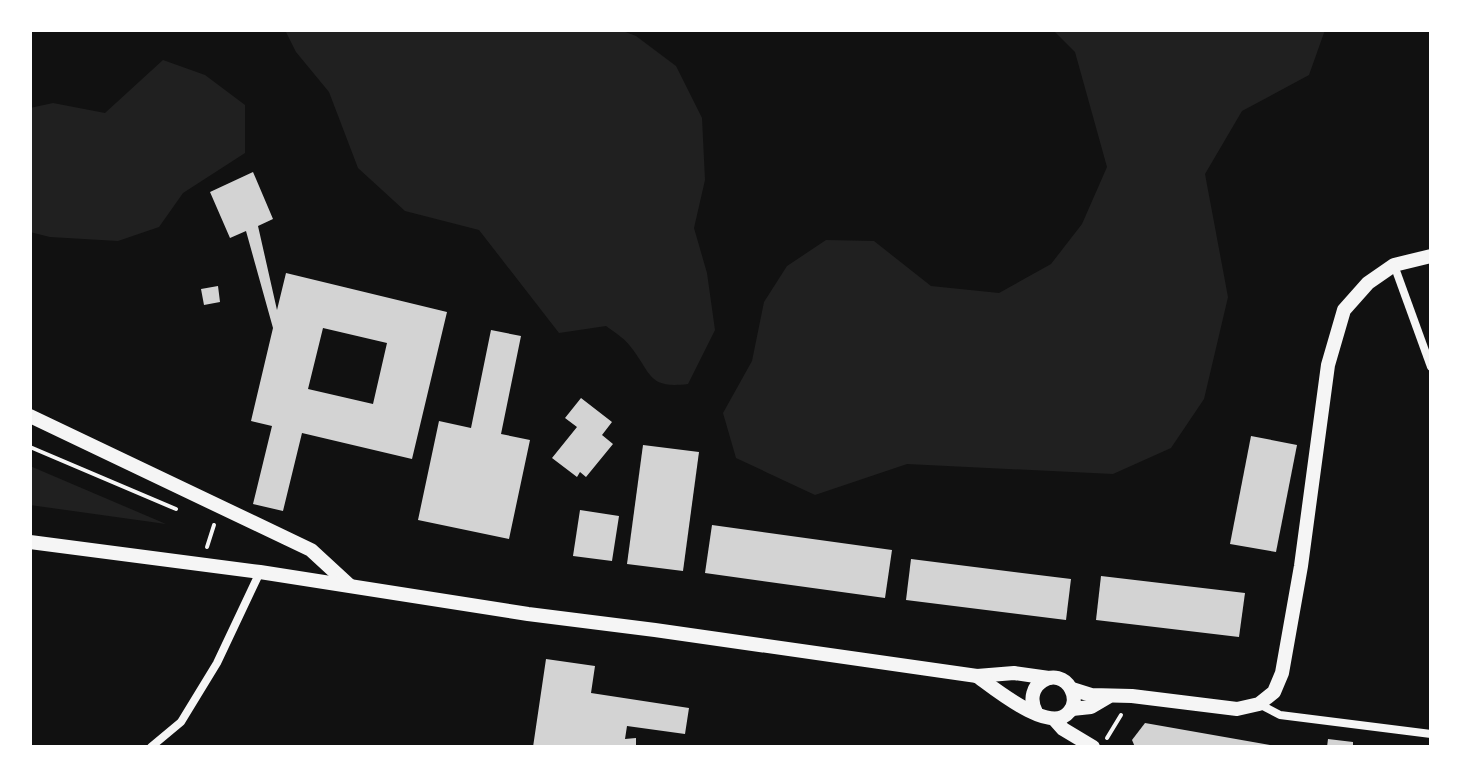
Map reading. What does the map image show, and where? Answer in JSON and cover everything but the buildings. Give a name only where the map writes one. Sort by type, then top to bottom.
[{"type":"street","points":[[30,542],[260,572],[528,614],[977,676],[1014,673],[1049,678],[1062,680],[1072,689],[1091,695],[1132,696],[1237,709],[1259,704],[1274,692],[1282,673],[1301,566],[1328,365],[1344,310],[1368,283],[1394,265],[1431,256]]},
{"type":"street","points":[[1394,265],[1431,367]]},
{"type":"street","points":[[30,416],[311,550],[349,585]]},
{"type":"street","points":[[151,747],[181,722],[210,675],[260,572]]},
{"type":"street","points":[[977,676],[1036,712]]},
{"type":"street","points":[[1049,678],[1033,691],[1033,706],[1041,717],[1055,720],[1072,709],[1072,689]]},
{"type":"street","points":[[1072,709],[1091,707],[1112,695]]},
{"type":"street","points":[[1259,704],[1280,715],[1431,734]]},
{"type":"street","points":[[1055,720],[1063,729],[1093,747]]},
{"type":"path","points":[[30,447],[185,513]]},
{"type":"path","points":[[207,547],[214,525]]},
{"type":"path","points":[[1102,747],[1132,696]]},
{"type":"shaded area","points":[[285,30],[620,30],[636,36],[676,66],[702,118],[705,180],[694,228],[707,273],[715,330],[688,384],[657,381],[628,343],[606,326],[559,333],[479,230],[405,211],[358,168],[329,92],[296,52]]},
{"type":"shaded area","points":[[1053,30],[1325,30],[1309,75],[1242,111],[1205,174],[1228,297],[1204,399],[1171,448],[1113,474],[907,464],[815,495],[736,458],[723,413],[752,361],[764,302],[787,266],[826,240],[874,241],[931,286],[999,293],[1051,264],[1082,224],[1107,167],[1075,52]]},
{"type":"shaded area","points":[[163,60],[205,75],[245,105],[245,153],[183,193],[159,227],[118,241],[50,237],[30,232],[30,108],[53,103],[105,113]]},
{"type":"shaded area","points":[[30,466],[166,524],[30,505]]}]
